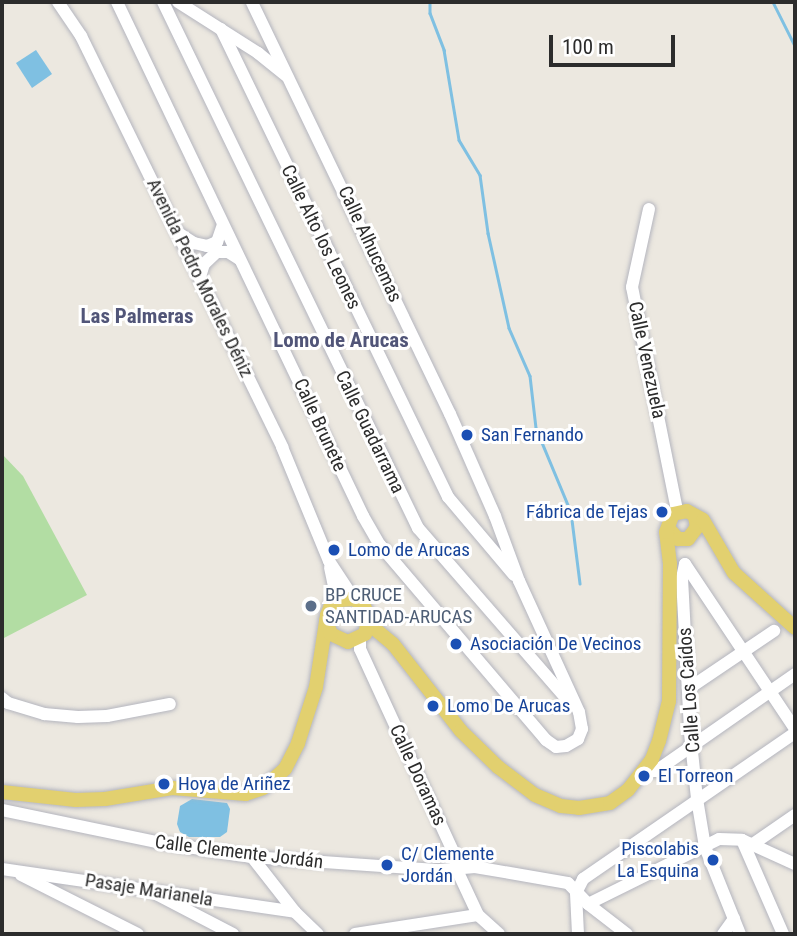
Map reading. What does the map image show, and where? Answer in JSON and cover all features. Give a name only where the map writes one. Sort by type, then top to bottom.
[{"type":"main road","points":[[326,618],[331,634],[357,638],[385,636],[461,731],[498,767],[535,795],[561,806],[598,806],[619,797],[644,771],[659,741],[669,701],[678,564],[668,528],[670,518],[677,511],[687,511],[703,520],[720,550],[747,587],[795,628]]},
{"type":"main road","points":[[678,564],[697,527],[695,517]]},
{"type":"main road","points":[[668,528],[678,539],[690,537],[709,540],[720,550]]},
{"type":"main road","points":[[5,793],[95,800],[172,788],[246,794],[263,788],[285,769],[298,743],[316,687],[326,618],[337,601],[354,599],[365,606],[357,638]]},
{"type":"main road","points":[[320,662],[330,647],[357,638]]},
{"type":"street","name":"Avenida Pedro Morales Déniz","points":[[58,2],[81,36],[200,277],[282,447],[329,561]]},
{"type":"street","name":"Calle Brunete","points":[[117,2],[363,516],[380,545],[546,740],[556,747],[566,746],[578,738]]},
{"type":"street","name":"Calle Guadarrama","points":[[163,2],[405,506],[418,528],[579,712]]},
{"type":"street","points":[[178,2],[289,78]]},
{"type":"street","name":"Calle Alhucemas","points":[[252,2],[450,414],[495,516],[519,581],[579,712],[582,729],[578,738]]},
{"type":"street","name":"Calle Alto los Leones","points":[[221,29],[448,497],[519,581]]},
{"type":"street","name":"Calle Venezuela","points":[[649,209],[632,288],[677,511]]},
{"type":"street","points":[[177,232],[194,243],[207,246],[217,242],[223,225]]},
{"type":"street","points":[[200,277],[204,264],[217,252],[228,252],[240,259]]},
{"type":"street","points":[[329,561],[354,599]]},
{"type":"street","points":[[326,618],[335,591],[329,561]]},
{"type":"street","points":[[578,934],[576,894],[583,879],[795,731],[744,651],[678,564]]},
{"type":"street","name":"Calle Los Caídos","points":[[678,564],[682,578],[691,745],[705,847],[740,934]]},
{"type":"street","points":[[688,689],[774,631]]},
{"type":"street","name":"Calle Doramas","points":[[357,638],[455,856],[457,870],[478,915],[499,934]]},
{"type":"street","points":[[527,655],[538,656],[548,643]]},
{"type":"street","points":[[644,771],[656,771],[795,674]]},
{"type":"street","points":[[2,698],[8,703],[44,714],[78,717],[107,716],[170,704]]},
{"type":"street","points":[[4,810],[5,793]]},
{"type":"street","points":[[23,813],[25,796]]},
{"type":"street","name":"Calle Clemente Jordán","points":[[4,810],[143,839],[252,857],[457,870],[475,867],[568,883],[576,894],[627,934]]},
{"type":"street","points":[[748,842],[795,815]]},
{"type":"street","points":[[588,904],[719,839],[748,842],[795,864]]},
{"type":"street","points":[[748,842],[783,934]]},
{"type":"street","points":[[252,857],[295,912],[318,934]]},
{"type":"street","points":[[7,870],[138,934]]},
{"type":"street","name":"Pasaje Marianela","points":[[7,870],[295,912]]},
{"type":"street","points":[[150,891],[233,934]]},
{"type":"street","points":[[355,934],[394,931],[478,915]]},
{"type":"street","points":[[723,934],[734,919]]},
{"type":"green space","points":[[2,454],[23,476],[87,595],[2,639]]},
{"type":"water","points":[[36,50],[52,74],[32,88],[16,63]]},
{"type":"water","points":[[192,799],[227,803],[230,809],[227,832],[220,837],[189,837],[180,832],[177,824],[180,806]]},
{"type":"waterway","points":[[430,2],[430,13],[444,50],[459,140],[480,175],[488,233],[509,328],[530,376],[536,428],[571,512],[580,583]]},
{"type":"waterway","points":[[773,2],[795,46]]},
{"type":"place","name":"San Fernando","points":[[467,435]]},
{"type":"place","name":"Fábrica de Tejas","points":[[662,512]]},
{"type":"place","name":"Lomo de Arucas","points":[[334,550]]},
{"type":"place","name":"BP CRUCE SANTIDAD-ARUCAS","points":[[311,606]]},
{"type":"place","name":"Asociación De Vecinos","points":[[456,644]]},
{"type":"place","name":"Lomo De Arucas","points":[[433,706]]},
{"type":"place","name":"El Torreon","points":[[644,776]]},
{"type":"place","name":"Hoya de Ariñez","points":[[164,784]]},
{"type":"place","name":"Piscolabis La Esquina","points":[[713,860]]},
{"type":"place","name":"C/ Clemente Jordán","points":[[387,865]]},
{"type":"district","name":"Las Palmeras","points":[[137,316]]},
{"type":"district","name":"Lomo de Arucas","points":[[341,340]]}]
